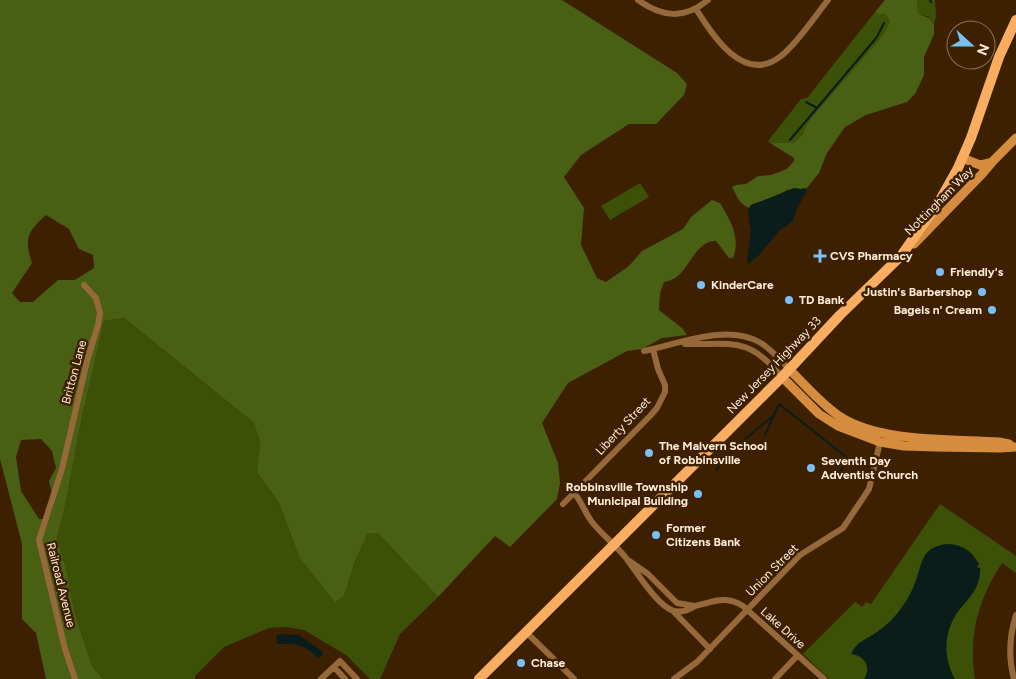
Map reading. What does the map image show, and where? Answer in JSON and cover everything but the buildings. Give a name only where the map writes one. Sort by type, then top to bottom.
[{"type":"main road","name":"New Jersey Highway 33","points":[[479,679],[782,377],[840,315],[901,256],[939,202],[962,158],[999,57],[1016,20]]},
{"type":"street","points":[[638,0],[648,7],[663,13],[680,14],[696,9],[708,0]]},
{"type":"street","points":[[696,9],[704,22],[732,56],[745,63],[760,64],[774,61],[786,52],[828,0]]},
{"type":"street","name":"Nottingham Way","points":[[901,256],[1016,138]]},
{"type":"street","name":"Nottingham Way","points":[[962,158],[980,165],[992,162]]},
{"type":"street","name":"Britton Lane","points":[[62,469],[100,313],[96,298],[84,285]]},
{"type":"street","points":[[644,351],[706,337],[746,336],[766,346],[823,403],[840,416],[860,426],[887,434],[999,442],[1014,447]]},
{"type":"street","points":[[676,344],[727,344],[748,347],[763,356],[819,414],[838,426],[880,442],[904,446],[1014,447]]},
{"type":"street","name":"Liberty Street","points":[[563,504],[650,416],[662,399],[665,385],[658,369],[653,349]]},
{"type":"street","points":[[876,432],[880,442]]},
{"type":"street","points":[[880,442],[887,434]]},
{"type":"street","name":"Union Street","points":[[674,679],[697,662],[800,555],[842,528],[869,489],[880,442]]},
{"type":"street","name":"Railroad Avenue","points":[[62,469],[39,540],[65,649],[75,679]]},
{"type":"street","points":[[574,493],[580,499],[591,521],[626,558],[647,587],[710,649]]},
{"type":"street","points":[[626,558],[648,574],[677,603],[695,606]]},
{"type":"street","name":"Lake Drive","points":[[673,611],[690,611],[695,606],[726,599],[739,604],[824,679]]},
{"type":"street","points":[[1014,679],[1010,650],[1016,615]]},
{"type":"street","points":[[526,632],[574,679]]},
{"type":"street","points":[[774,679],[797,656]]},
{"type":"street","points":[[321,679],[340,661],[357,679]]},
{"type":"street","points":[[334,667],[345,679]]},
{"type":"green space","points":[[0,0],[562,0],[677,73],[687,84],[684,95],[656,124],[629,124],[581,155],[564,177],[584,208],[581,245],[597,278],[606,282],[629,266],[642,251],[683,229],[691,217],[712,200],[720,203],[733,229],[736,243],[733,258],[729,258],[716,241],[709,242],[698,250],[680,274],[664,282],[660,293],[659,310],[683,329],[687,335],[662,338],[642,349],[627,351],[568,383],[542,423],[558,463],[560,483],[557,499],[510,547],[495,536],[438,597],[378,533],[368,533],[356,559],[344,596],[335,602],[299,557],[279,503],[257,472],[260,443],[254,423],[124,318],[104,321],[57,538],[67,572],[74,610],[92,666],[103,679],[46,679],[36,633],[22,619],[22,544],[0,459]],"holes":[[[46,215],[69,229],[79,249],[93,255],[94,268],[75,280],[58,280],[33,302],[20,302],[12,293],[32,263],[28,248],[29,236],[35,226]],[[41,439],[52,451],[56,468],[49,481],[54,503],[49,519],[39,519],[21,491],[16,457],[21,440]]]},
{"type":"green space","points":[[885,0],[917,0],[919,14],[929,18],[934,24],[934,34],[924,57],[924,75],[915,94],[907,102],[866,115],[845,127],[827,153],[819,173],[806,189],[787,190],[780,195],[752,204],[749,208],[743,204],[732,187],[746,184],[758,176],[771,175],[787,169],[794,161],[794,158],[770,143],[794,143],[802,135],[810,119],[884,34],[890,21],[885,14],[879,15],[875,12]]},
{"type":"green space","points":[[917,0],[935,0],[936,17],[934,24],[929,17],[919,14]]},
{"type":"green space","points":[[875,12],[879,15],[885,14],[891,21],[884,34],[810,119],[802,135],[794,143],[770,143],[768,141],[801,99],[807,98]]},
{"type":"green space","points":[[640,183],[649,197],[610,220],[601,206]]},
{"type":"green space","points":[[124,318],[254,423],[260,443],[257,472],[279,503],[299,557],[335,601],[344,596],[356,559],[368,533],[378,533],[438,597],[400,634],[380,679],[370,679],[346,655],[304,630],[286,627],[269,628],[224,647],[195,676],[195,679],[103,679],[92,666],[74,610],[67,572],[57,538],[104,321]]},
{"type":"green space","points":[[940,504],[1016,556],[1016,573],[1002,563],[981,604],[974,633],[973,663],[975,679],[829,679],[803,654],[855,602],[862,607],[866,602],[871,604]]},
{"type":"water","points":[[794,188],[805,188],[807,190],[793,221],[779,231],[749,264],[747,261],[751,232],[748,213],[750,206]]},
{"type":"water","points":[[946,544],[957,545],[966,549],[976,559],[979,564],[977,567],[980,568],[977,585],[955,617],[948,634],[948,661],[955,679],[864,679],[867,670],[866,663],[860,657],[851,654],[853,650],[894,617],[910,594],[925,556],[932,548]]},
{"type":"water","points":[[280,634],[299,635],[322,651],[323,656],[317,658],[308,649],[299,645],[277,644],[276,636]]},
{"type":"waterway","points":[[790,140],[877,37],[884,23]]},
{"type":"waterway","points":[[806,102],[817,108]]},
{"type":"waterway","points":[[765,435],[779,404],[859,467]]},
{"type":"waterway","points":[[716,470],[739,444],[774,415]]},
{"type":"waterway","points":[[840,473],[847,457]]},
{"type":"place","name":"CVS Pharmacy","points":[[820,256]]},
{"type":"place","name":"Friendly's","points":[[940,272]]},
{"type":"place","name":"KinderCare","points":[[701,285]]},
{"type":"place","name":"Justin's Barbershop","points":[[982,292]]},
{"type":"place","name":"TD Bank","points":[[789,300]]},
{"type":"place","name":"Bagels n' Cream","points":[[992,310]]},
{"type":"place","name":"The Malvern School of Robbinsville","points":[[649,453]]},
{"type":"place","name":"Seventh Day Adventist Church","points":[[811,468]]},
{"type":"place","name":"Robbinsville Township Municipal Building","points":[[698,494]]},
{"type":"place","name":"Former Citizens Bank","points":[[656,535]]},
{"type":"place","name":"Chase","points":[[521,663]]}]
